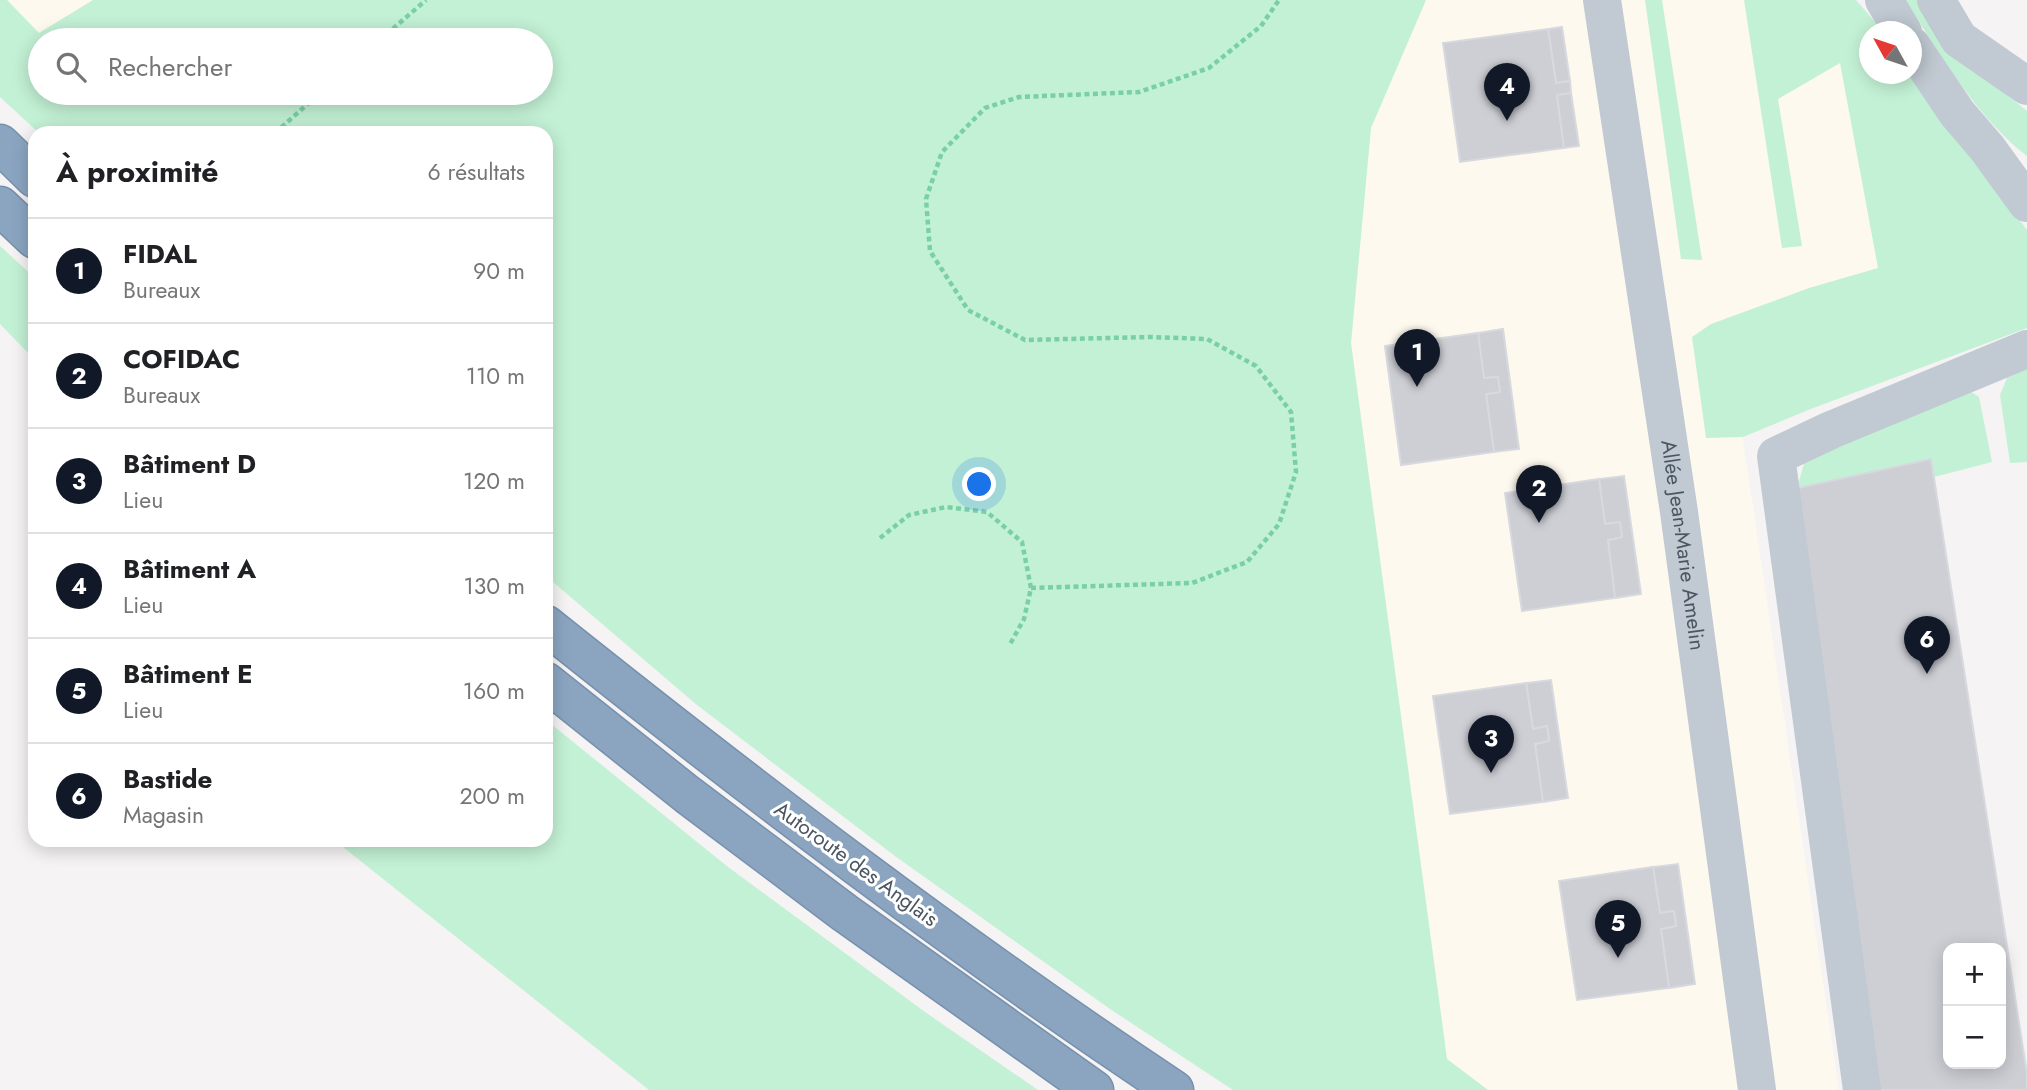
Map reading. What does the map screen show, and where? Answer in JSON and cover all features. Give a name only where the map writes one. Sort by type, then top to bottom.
[{"type":"highway","points":[[0,144],[28,171]]},
{"type":"highway","points":[[0,206],[28,232]]},
{"type":"highway","name":"Autoroute des Anglais","points":[[553,631],[699,747],[877,881],[1174,1090]]},
{"type":"highway","name":"Autoroute des Anglais","points":[[553,688],[688,795],[845,913],[1094,1090]]},
{"type":"street","name":"Allée Jean-Marie Amelin","points":[[1602,0],[1679,512],[1757,1090]]},
{"type":"street","points":[[1884,0],[1896,21]]},
{"type":"street","points":[[1936,0],[1959,39],[2027,86]]},
{"type":"street","points":[[1922,61],[1957,113],[1987,148],[2027,203]]},
{"type":"street","points":[[1987,148],[2027,170]]},
{"type":"street","points":[[1863,1090],[1776,456],[1831,430],[2027,349]]},
{"type":"path","points":[[394,28],[426,0]]},
{"type":"path","points":[[1031,587],[1192,583],[1247,562],[1279,524],[1296,472],[1291,412],[1256,366],[1207,339],[1150,337],[1025,340],[968,310],[930,251],[926,199],[942,152],[985,108],[1019,97],[1139,92],[1209,68],[1261,26],[1279,0]]},
{"type":"path","points":[[283,126],[306,105]]},
{"type":"path","points":[[880,538],[909,515],[946,507],[986,512],[1022,542],[1031,587],[1024,619],[1009,646]]},
{"type":"shaded area","points":[[7,0],[93,0],[47,28],[34,28]]},
{"type":"shaded area","points":[[1426,0],[1836,0],[1859,50],[1859,84],[1879,84],[1976,189],[1739,412],[1839,1090],[1488,1090],[1447,1059],[1351,343],[1371,128]]},
{"type":"green space","points":[[0,0],[7,0],[34,28],[28,28],[28,105],[553,105],[553,28],[47,28],[93,0],[1426,0],[1371,128],[1351,343],[1447,1059],[1488,1090],[1233,1090],[1110,1009],[895,856],[697,705],[553,582],[553,126],[31,126],[0,97]]},
{"type":"green space","points":[[1645,0],[1662,0],[1702,260],[1681,259]]},
{"type":"green space","points":[[1744,0],[1856,0],[1874,21],[1859,21],[1859,84],[1919,84],[2027,230],[2027,328],[1743,437],[1706,438],[1692,337],[1711,324],[1809,288],[1878,268],[1840,63],[1778,99],[1802,246],[1782,248]]},
{"type":"green space","points":[[1905,0],[1920,0],[1963,60],[2027,111],[2027,156],[1990,122],[1946,63],[1922,26],[1922,21],[1919,21]]},
{"type":"green space","points":[[0,246],[28,272],[28,353],[0,324]]},
{"type":"green space","points":[[2027,369],[2027,462],[2010,463],[2000,395],[2007,378]]},
{"type":"green space","points":[[1965,388],[1979,397],[1992,462],[1934,477],[1930,459],[1797,488],[1805,460]]},
{"type":"green space","points":[[553,726],[728,867],[925,1012],[1038,1090],[649,1090],[343,847],[553,847]]},
{"type":"building","points":[[1562,27],[1570,81],[1556,83],[1548,29]]},
{"type":"building","points":[[1548,29],[1556,83],[1570,81],[1571,93],[1557,95],[1564,148],[1460,162],[1443,43]]},
{"type":"building","points":[[1571,93],[1579,146],[1564,148],[1557,95]]},
{"type":"building","points":[[1503,329],[1519,449],[1494,452],[1486,394],[1500,392],[1498,377],[1484,378],[1478,333]]},
{"type":"building","points":[[1478,333],[1484,378],[1498,377],[1500,392],[1486,394],[1494,452],[1401,465],[1385,346]]},
{"type":"building","points":[[1931,459],[2027,1074],[2027,1090],[1870,1090],[1784,491]]},
{"type":"building","points":[[1624,476],[1641,594],[1615,598],[1608,540],[1622,537],[1620,522],[1605,524],[1599,479]]},
{"type":"building","points":[[1599,479],[1605,524],[1620,522],[1622,537],[1608,540],[1615,598],[1522,611],[1505,493]]},
{"type":"building","points":[[1551,680],[1568,798],[1543,802],[1535,744],[1549,741],[1547,726],[1533,729],[1526,683]]},
{"type":"building","points":[[1526,683],[1533,729],[1547,726],[1549,741],[1535,744],[1543,802],[1450,814],[1433,696]]},
{"type":"building","points":[[1678,864],[1695,984],[1669,988],[1661,929],[1676,926],[1674,911],[1660,913],[1653,867]]},
{"type":"building","points":[[1653,867],[1660,913],[1674,911],[1676,926],[1661,929],[1669,988],[1577,1000],[1559,881]]},
{"type":"place","name":"Bâtiment A","points":[[1507,121]]},
{"type":"place","name":"FIDAL","points":[[1417,387]]},
{"type":"place","name":"COFIDAC","points":[[1539,523]]},
{"type":"place","name":"Bastide","points":[[1927,674]]},
{"type":"place","name":"Bâtiment D","points":[[1491,773]]},
{"type":"place","name":"Bâtiment E","points":[[1618,958]]}]
